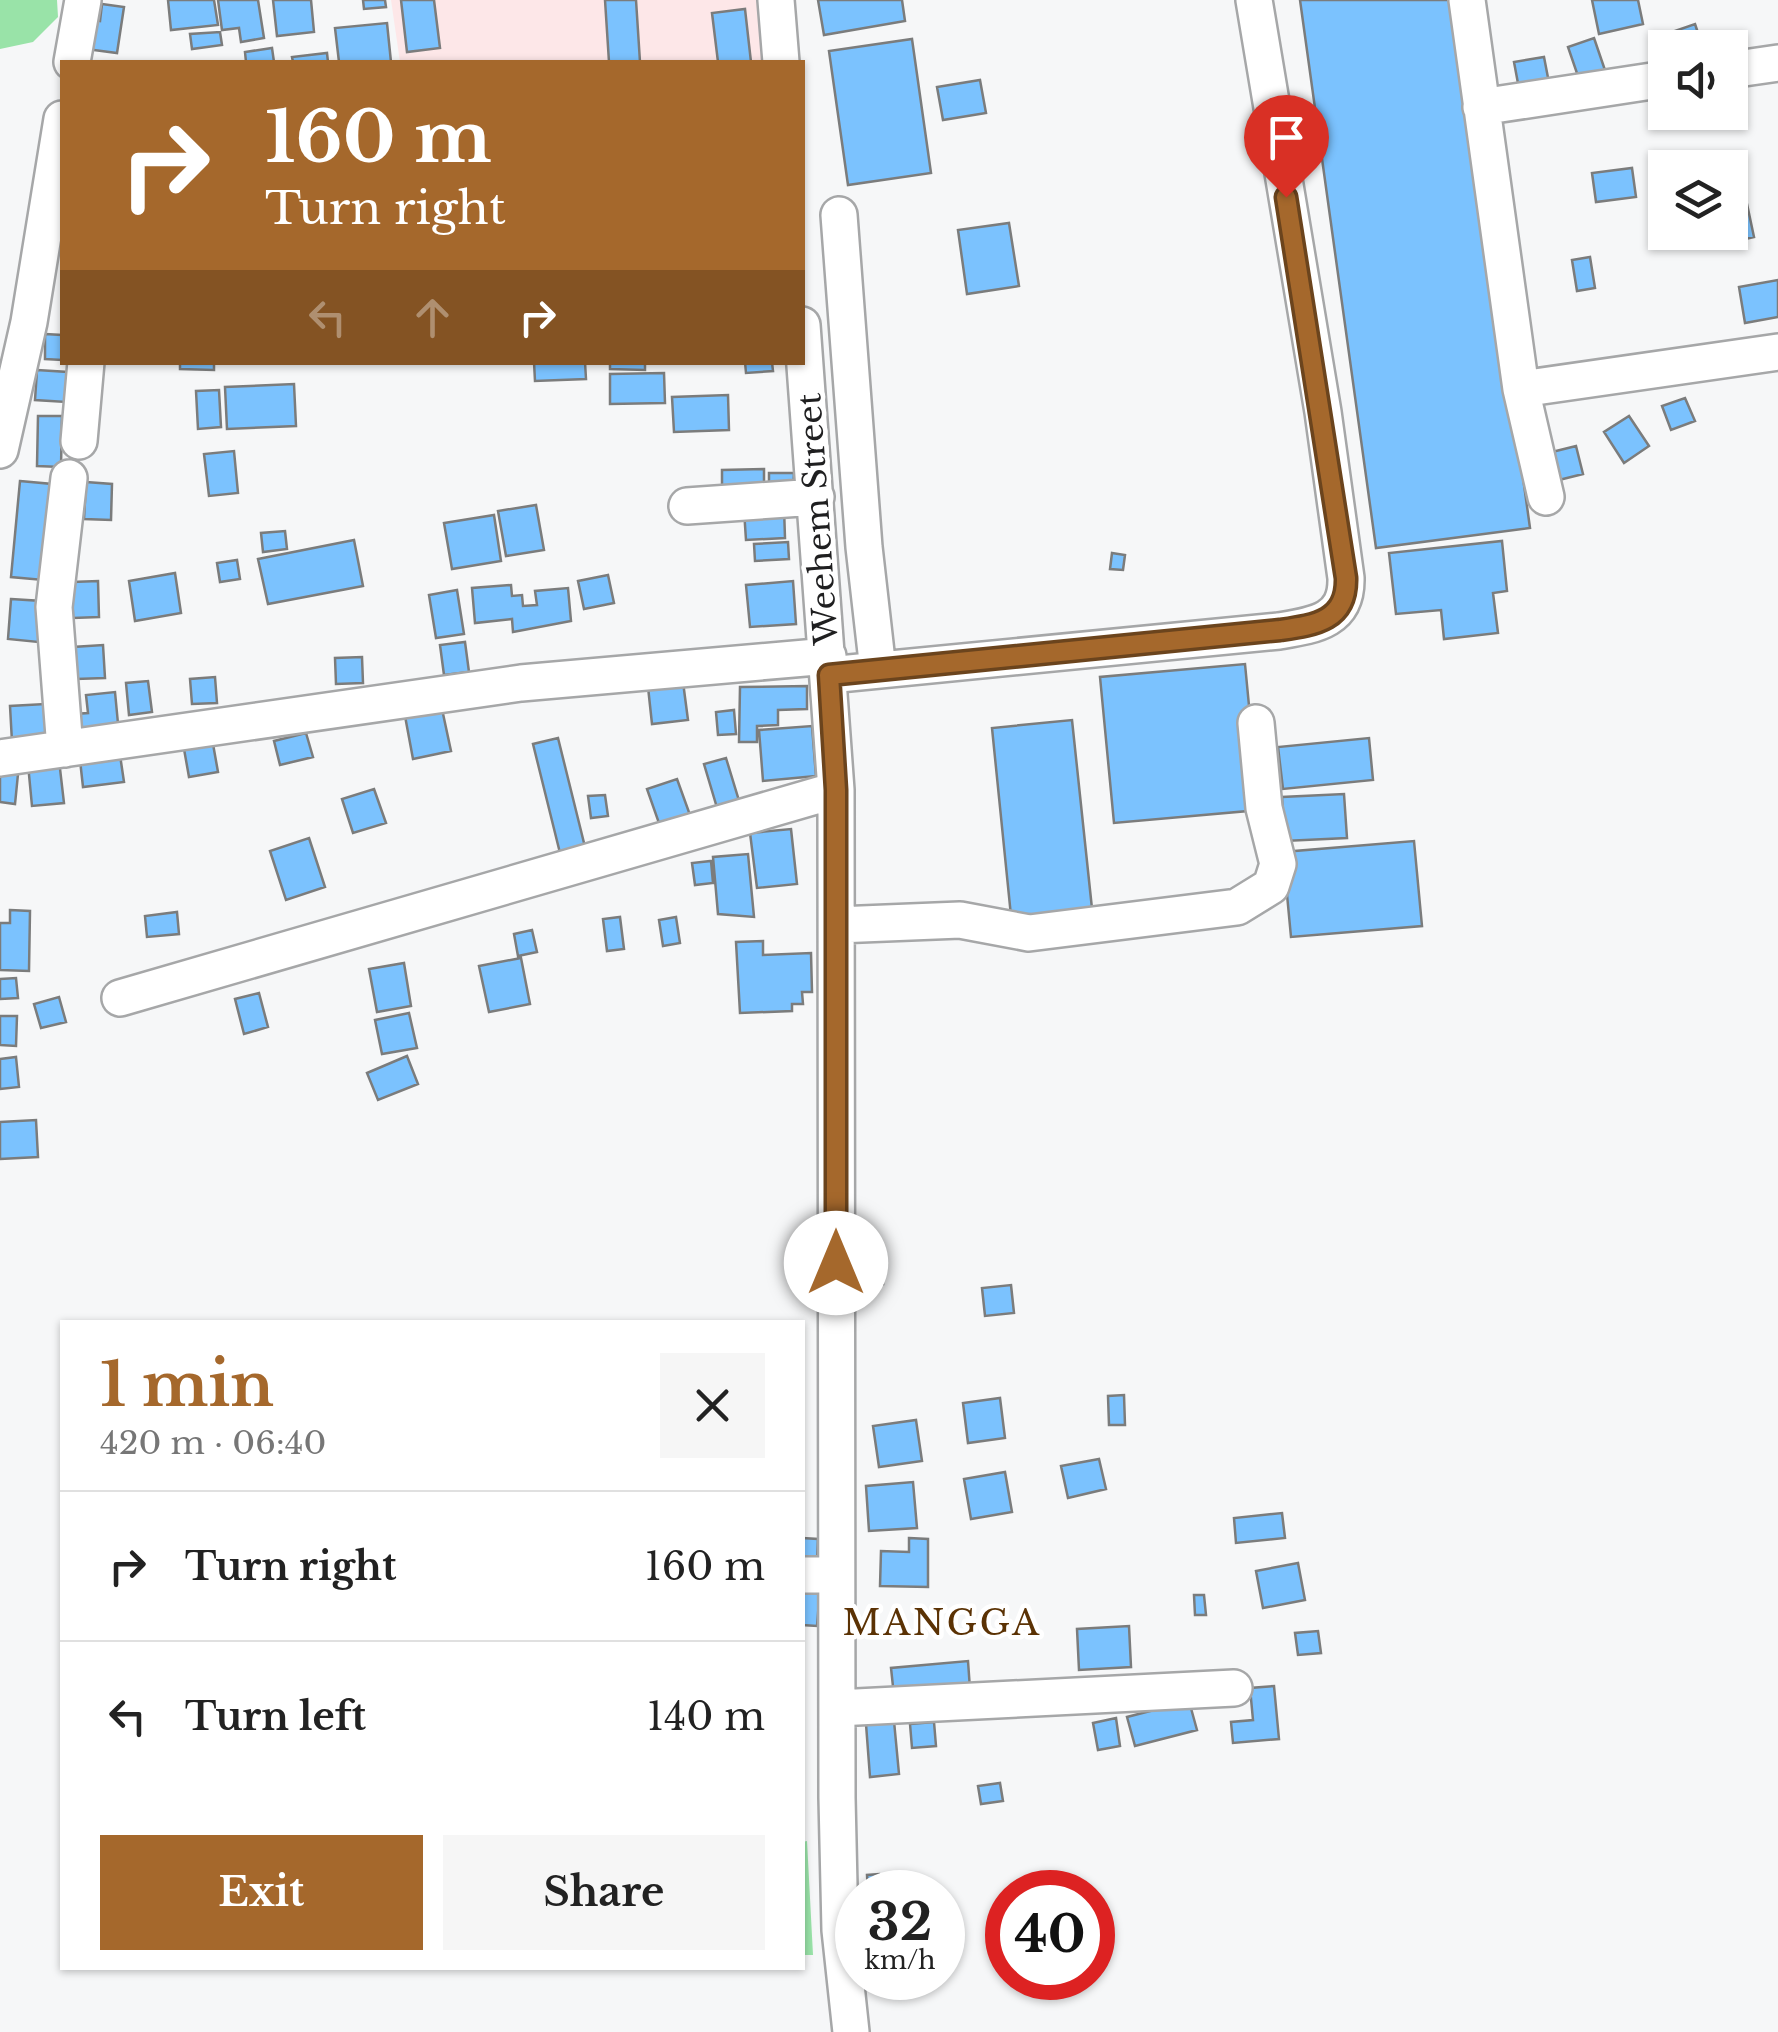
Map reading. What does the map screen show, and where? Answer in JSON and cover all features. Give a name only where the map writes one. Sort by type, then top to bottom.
[{"type":"street","points":[[72,60],[83,0]]},
{"type":"street","points":[[776,0],[781,60]]},
{"type":"street","points":[[0,758],[521,683],[829,665],[878,670],[1280,630],[1329,619],[1344,604],[1346,578],[1323,412],[1254,0]]},
{"type":"street","points":[[1467,0],[1521,389],[1546,497]]},
{"type":"street","points":[[1748,67],[1778,62]]},
{"type":"street","points":[[1481,107],[1648,82]]},
{"type":"street","points":[[0,450],[46,321],[60,152]]},
{"type":"street","points":[[839,215],[864,547],[878,670]]},
{"type":"street","points":[[1521,389],[1778,352]]},
{"type":"street","name":"Weehem Street","points":[[805,362],[829,665],[838,925],[819,1575],[837,1708],[840,1930],[851,2032]]},
{"type":"street","points":[[79,441],[86,365]]},
{"type":"street","points":[[65,749],[54,606],[69,478]]},
{"type":"street","points":[[687,506],[816,497]]},
{"type":"street","points":[[838,925],[960,920],[1030,933],[1236,906],[1271,886],[1278,864],[1264,808],[1256,723]]},
{"type":"street","points":[[120,998],[836,790]]},
{"type":"street","points":[[837,1708],[1234,1688]]},
{"type":"shaded area","points":[[391,0],[760,0],[766,60],[400,60]]},
{"type":"green space","points":[[0,0],[57,0],[58,17],[33,42],[0,49]]},
{"type":"green space","points":[[807,1841],[813,1955],[805,1955]]},
{"type":"building","points":[[168,0],[214,0],[218,25],[171,30]]},
{"type":"building","points":[[218,0],[258,0],[264,38],[241,42],[239,28],[222,30]]},
{"type":"building","points":[[273,0],[311,0],[314,32],[277,36]]},
{"type":"building","points":[[363,0],[385,0],[386,7],[364,9]]},
{"type":"building","points":[[401,0],[434,0],[440,48],[407,52]]},
{"type":"building","points":[[605,0],[636,0],[640,60],[609,60]]},
{"type":"building","points":[[818,0],[902,0],[905,21],[824,35]]},
{"type":"building","points":[[1300,0],[1457,0],[1530,528],[1376,548]]},
{"type":"building","points":[[1592,0],[1638,0],[1643,24],[1599,34]]},
{"type":"building","points":[[102,4],[124,7],[117,53],[86,49],[90,19],[100,21]]},
{"type":"building","points":[[745,9],[751,60],[718,60],[712,13]]},
{"type":"building","points":[[387,23],[391,60],[339,60],[335,28]]},
{"type":"building","points":[[220,32],[222,45],[192,49],[190,34]]},
{"type":"building","points":[[1594,38],[1607,76],[1581,85],[1568,47]]},
{"type":"building","points":[[912,39],[931,173],[848,185],[829,51]]},
{"type":"building","points":[[272,48],[274,60],[246,60],[245,52]]},
{"type":"building","points":[[327,53],[328,60],[293,60],[292,57]]},
{"type":"building","points":[[1544,57],[1550,88],[1520,94],[1514,62]]},
{"type":"building","points":[[980,80],[986,113],[943,120],[937,87]]},
{"type":"building","points":[[1632,168],[1636,197],[1596,202],[1592,173]]},
{"type":"building","points":[[1748,209],[1754,237],[1748,238]]},
{"type":"building","points":[[1009,223],[1019,286],[967,294],[958,230]]},
{"type":"building","points":[[1590,257],[1595,288],[1577,291],[1572,260]]},
{"type":"building","points":[[1778,280],[1778,317],[1745,323],[1739,287]]},
{"type":"building","points":[[45,334],[60,335],[60,360],[45,359]]},
{"type":"building","points":[[180,365],[214,365],[214,370],[180,369]]},
{"type":"building","points":[[534,365],[585,365],[586,379],[535,381]]},
{"type":"building","points":[[610,365],[645,365],[645,370],[610,369]]},
{"type":"building","points":[[745,365],[772,365],[773,371],[746,373]]},
{"type":"building","points":[[37,370],[68,372],[66,402],[35,400]]},
{"type":"building","points":[[664,373],[665,403],[610,404],[610,374]]},
{"type":"building","points":[[294,384],[296,426],[227,429],[225,387]]},
{"type":"building","points":[[219,390],[221,427],[198,429],[196,391]]},
{"type":"building","points":[[728,395],[729,430],[674,432],[672,397]]},
{"type":"building","points":[[1685,398],[1695,421],[1671,430],[1662,406]]},
{"type":"building","points":[[38,416],[62,416],[61,467],[37,466]]},
{"type":"building","points":[[1629,416],[1649,446],[1624,463],[1604,432]]},
{"type":"building","points":[[1576,446],[1583,474],[1555,481],[1548,453]]},
{"type":"building","points":[[234,451],[238,493],[209,496],[204,454]]},
{"type":"building","points":[[764,469],[764,495],[722,495],[722,470]]},
{"type":"building","points":[[769,473],[794,473],[793,495],[769,495]]},
{"type":"building","points":[[20,481],[52,484],[43,580],[11,577]]},
{"type":"building","points":[[86,482],[112,484],[111,520],[84,519]]},
{"type":"building","points":[[536,505],[544,550],[506,556],[498,511]]},
{"type":"building","points":[[784,508],[785,538],[746,540],[744,510]]},
{"type":"building","points":[[494,515],[501,561],[452,569],[444,523]]},
{"type":"building","points":[[285,531],[287,549],[263,552],[261,533]]},
{"type":"building","points":[[354,540],[363,586],[268,604],[258,559]]},
{"type":"building","points":[[1502,541],[1507,591],[1493,593],[1498,633],[1444,639],[1441,610],[1396,614],[1389,553]]},
{"type":"building","points":[[788,542],[789,559],[755,561],[754,544]]},
{"type":"building","points":[[1112,553],[1125,555],[1123,570],[1110,569]]},
{"type":"building","points":[[237,560],[240,579],[220,582],[217,563]]},
{"type":"building","points":[[175,573],[181,613],[135,621],[129,581]]},
{"type":"building","points":[[608,575],[614,603],[584,609],[578,581]]},
{"type":"building","points":[[98,581],[99,617],[73,618],[72,582]]},
{"type":"building","points":[[793,581],[796,624],[750,627],[746,585]]},
{"type":"building","points":[[511,585],[512,596],[522,595],[523,606],[537,605],[535,591],[568,588],[571,621],[513,632],[512,619],[475,623],[472,588]]},
{"type":"building","points":[[457,590],[464,634],[436,638],[429,595]]},
{"type":"building","points":[[11,599],[42,601],[38,642],[8,639]]},
{"type":"building","points":[[465,642],[469,672],[444,675],[440,645]]},
{"type":"building","points":[[103,645],[105,678],[76,679],[73,647]]},
{"type":"building","points":[[362,657],[363,683],[336,684],[335,658]]},
{"type":"building","points":[[1245,664],[1259,810],[1114,823],[1100,677]]},
{"type":"building","points":[[215,677],[217,703],[192,704],[190,679]]},
{"type":"building","points":[[148,681],[152,712],[129,715],[126,683]]},
{"type":"building","points":[[683,682],[688,720],[652,724],[648,687]]},
{"type":"building","points":[[807,686],[807,709],[778,710],[778,725],[757,726],[757,742],[739,742],[740,687]]},
{"type":"building","points":[[115,692],[119,734],[77,738],[75,714],[88,713],[86,695]]},
{"type":"building","points":[[45,704],[47,740],[12,742],[10,706]]},
{"type":"building","points":[[442,709],[451,751],[413,759],[405,716]]},
{"type":"building","points":[[734,710],[736,734],[718,735],[716,712]]},
{"type":"building","points":[[1072,720],[1093,918],[1012,926],[992,728]]},
{"type":"building","points":[[812,726],[816,776],[763,781],[759,730]]},
{"type":"building","points":[[306,733],[313,757],[280,765],[274,741]]},
{"type":"building","points":[[558,738],[586,851],[561,857],[533,744]]},
{"type":"building","points":[[1369,738],[1373,780],[1283,789],[1278,747]]},
{"type":"building","points":[[213,744],[218,772],[189,777],[184,749]]},
{"type":"building","points":[[120,755],[124,782],[83,787],[80,760]]},
{"type":"building","points":[[726,758],[740,804],[718,811],[704,764]]},
{"type":"building","points":[[59,760],[64,803],[32,806],[28,764]]},
{"type":"building","points":[[0,771],[18,774],[15,804],[0,802]]},
{"type":"building","points":[[677,779],[690,815],[660,826],[647,789]]},
{"type":"building","points":[[374,789],[386,823],[353,833],[342,799]]},
{"type":"building","points":[[1344,794],[1347,838],[1284,841],[1282,797]]},
{"type":"building","points":[[605,795],[608,816],[591,818],[588,796]]},
{"type":"building","points":[[791,829],[797,884],[757,888],[750,833]]},
{"type":"building","points":[[309,838],[325,887],[286,900],[270,851]]},
{"type":"building","points":[[1414,841],[1422,926],[1291,937],[1283,852]]},
{"type":"building","points":[[748,854],[754,917],[718,914],[713,857]]},
{"type":"building","points":[[711,861],[713,883],[695,885],[692,863]]},
{"type":"building","points":[[10,910],[30,911],[29,971],[0,970],[0,923],[10,923]]},
{"type":"building","points":[[177,912],[179,934],[147,937],[145,916]]},
{"type":"building","points":[[620,917],[624,949],[607,951],[603,919]]},
{"type":"building","points":[[676,917],[680,943],[663,946],[659,920]]},
{"type":"building","points":[[532,930],[537,952],[518,956],[514,934]]},
{"type":"building","points":[[763,941],[763,955],[811,953],[812,992],[802,992],[803,1004],[792,1004],[792,1011],[740,1013],[736,942]]},
{"type":"building","points":[[521,958],[530,1004],[489,1012],[479,966]]},
{"type":"building","points":[[404,963],[411,1006],[377,1012],[369,969]]},
{"type":"building","points":[[16,978],[18,998],[0,999],[0,979]]},
{"type":"building","points":[[259,993],[268,1027],[244,1034],[235,999]]},
{"type":"building","points":[[59,997],[66,1022],[41,1028],[34,1004]]},
{"type":"building","points":[[409,1013],[417,1048],[382,1054],[375,1020]]},
{"type":"building","points":[[0,1016],[17,1016],[16,1046],[0,1045]]},
{"type":"building","points":[[407,1056],[418,1084],[378,1100],[367,1073]]},
{"type":"building","points":[[16,1057],[19,1087],[0,1089],[0,1059]]},
{"type":"building","points":[[36,1120],[38,1157],[0,1159],[0,1122]]},
{"type":"building","points":[[882,1259],[883,1284],[863,1285],[862,1260]]},
{"type":"building","points":[[1011,1285],[1014,1313],[985,1316],[982,1288]]},
{"type":"building","points":[[1124,1395],[1125,1425],[1109,1425],[1108,1396]]},
{"type":"building","points":[[1000,1398],[1005,1438],[968,1443],[963,1403]]},
{"type":"building","points":[[916,1420],[922,1461],[879,1467],[873,1426]]},
{"type":"building","points":[[1099,1459],[1106,1489],[1068,1498],[1061,1466]]},
{"type":"building","points":[[1005,1472],[1012,1512],[971,1519],[964,1479]]},
{"type":"building","points":[[913,1482],[917,1528],[869,1531],[866,1486]]},
{"type":"building","points":[[1282,1513],[1285,1538],[1236,1543],[1234,1518]]},
{"type":"building","points":[[805,1538],[818,1539],[817,1561],[805,1560]]},
{"type":"building","points":[[909,1538],[928,1539],[928,1587],[880,1586],[881,1551],[909,1552]]},
{"type":"building","points":[[1298,1563],[1305,1600],[1263,1608],[1256,1571]]},
{"type":"building","points":[[805,1588],[820,1589],[817,1626],[805,1625]]},
{"type":"building","points":[[1194,1595],[1204,1595],[1206,1615],[1195,1615]]},
{"type":"building","points":[[1129,1626],[1131,1667],[1079,1670],[1077,1629]]},
{"type":"building","points":[[1318,1631],[1321,1653],[1298,1655],[1295,1633]]},
{"type":"building","points":[[968,1661],[970,1689],[894,1696],[891,1668]]},
{"type":"building","points":[[1274,1686],[1279,1739],[1233,1743],[1231,1722],[1253,1720],[1250,1688]]},
{"type":"building","points":[[1189,1701],[1197,1730],[1135,1746],[1127,1717]]},
{"type":"building","points":[[1116,1718],[1120,1746],[1098,1750],[1093,1723]]},
{"type":"building","points":[[894,1721],[899,1774],[870,1777],[866,1724]]},
{"type":"building","points":[[934,1722],[936,1746],[912,1748],[910,1724]]},
{"type":"building","points":[[1000,1783],[1003,1801],[981,1804],[978,1786]]},
{"type":"district","name":"MANGGA","points":[[942,1623]]},
{"type":"route","points":[[836,1263],[838,925],[829,675],[1280,630],[1316,624],[1337,612],[1347,596],[1346,578],[1323,412],[1286,197]]}]
